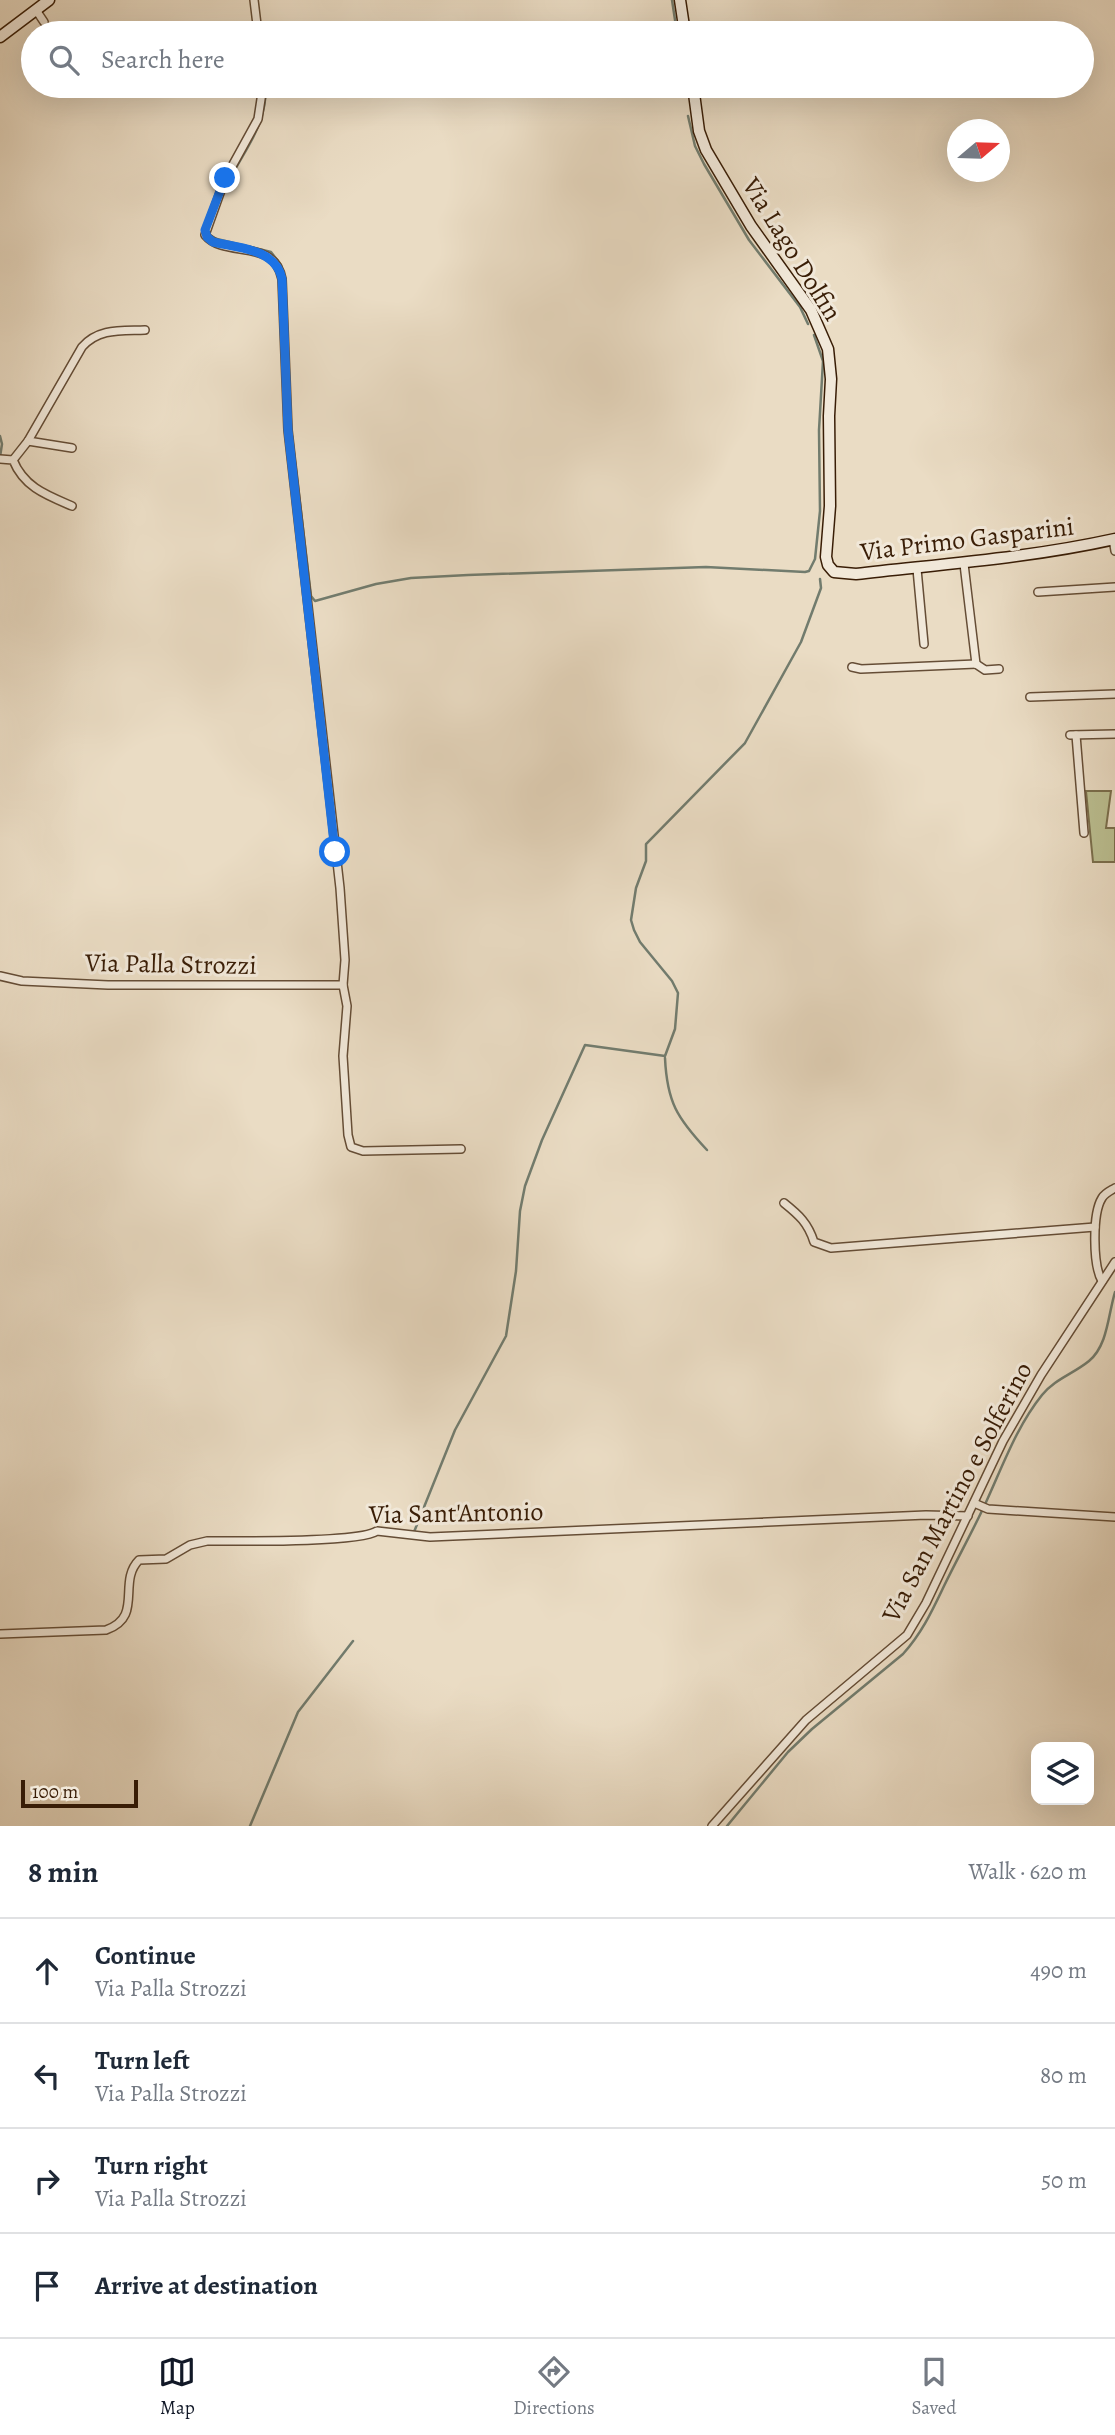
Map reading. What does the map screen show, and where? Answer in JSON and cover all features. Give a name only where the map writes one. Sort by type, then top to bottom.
[{"type":"street","points":[[32,21],[40,17],[49,0]]},
{"type":"street","points":[[254,0],[257,21]]},
{"type":"street","points":[[680,0],[683,21]]},
{"type":"street","points":[[0,37],[21,26]]},
{"type":"street","points":[[261,98],[258,119],[225,178],[205,234],[213,242],[269,257],[277,264],[282,279],[288,430],[340,888],[345,960],[343,985],[347,1006],[344,1080],[348,1135],[354,1150],[461,1149]]},
{"type":"street","name":"Via Lago Dolfin","points":[[695,98],[699,131],[706,150],[751,226],[811,310],[828,349],[831,379],[830,506],[826,557],[828,565]]},
{"type":"street","points":[[72,506],[43,494],[25,482],[7,460],[28,441],[82,347],[90,339],[109,331],[145,330]]},
{"type":"street","points":[[28,441],[72,447]]},
{"type":"street","points":[[1114,539],[1115,551]]},
{"type":"street","name":"Via Primo Gasparini","points":[[828,565],[834,572],[843,575],[918,569],[1049,553],[1114,539]]},
{"type":"street","points":[[964,564],[976,664]]},
{"type":"street","points":[[918,569],[924,644]]},
{"type":"street","points":[[1038,592],[1115,587]]},
{"type":"street","points":[[852,667],[861,669],[976,664],[985,670],[999,669]]},
{"type":"street","points":[[1030,697],[1115,694]]},
{"type":"street","points":[[1084,833],[1073,735],[1115,734]]},
{"type":"street","name":"Via Palla Strozzi","points":[[0,976],[22,981],[108,985],[343,985]]},
{"type":"street","points":[[1102,1281],[1099,1276],[1095,1227],[1100,1202],[1104,1195],[1115,1188]]},
{"type":"street","points":[[784,1203],[802,1217],[814,1242],[831,1248],[1095,1227]]},
{"type":"street","name":"Via San Martino e Solferino","points":[[712,1826],[806,1720],[906,1635],[926,1603],[968,1516],[981,1506],[1003,1441],[1115,1262]]},
{"type":"street","points":[[981,1506],[1115,1517]]},
{"type":"street","name":"Via Sant'Antonio","points":[[0,1634],[106,1630],[118,1626],[127,1615],[132,1567],[139,1560],[166,1559],[190,1545],[207,1541],[332,1538],[371,1535],[377,1531],[430,1538],[886,1517],[968,1516]]},
{"type":"green space","points":[[1086,791],[1111,791],[1106,828],[1115,828],[1115,862],[1093,862]]},
{"type":"waterway","points":[[672,0],[675,21]]},
{"type":"waterway","points":[[224,191],[257,129],[265,98]]},
{"type":"waterway","points":[[688,116],[695,146],[704,164],[749,240],[800,307],[808,324]]},
{"type":"waterway","points":[[211,236],[271,252],[281,265],[284,276]]},
{"type":"waterway","points":[[292,436],[311,596],[315,601],[376,584],[411,578],[706,567],[805,572],[809,571],[815,559],[820,511],[819,430],[823,361],[814,335]]},
{"type":"waterway","points":[[0,436],[0,457]]},
{"type":"waterway","points":[[414,1532],[455,1430],[506,1336],[525,1186],[542,1140],[585,1045],[665,1056],[675,1029],[678,993],[672,981],[640,942],[631,920],[636,888],[646,861],[646,844],[745,743],[801,642],[821,588],[820,579]]},
{"type":"waterway","points":[[665,1058],[671,1098],[681,1118],[707,1150]]},
{"type":"waterway","points":[[727,1826],[788,1752],[903,1654],[916,1638],[1033,1407],[1047,1389],[1089,1361],[1100,1347],[1115,1292]]},
{"type":"waterway","points":[[250,1826],[298,1712],[353,1641]]},
{"type":"route","points":[[225,178],[205,234],[213,242],[269,257],[277,264],[282,279],[288,430],[335,852]]}]
